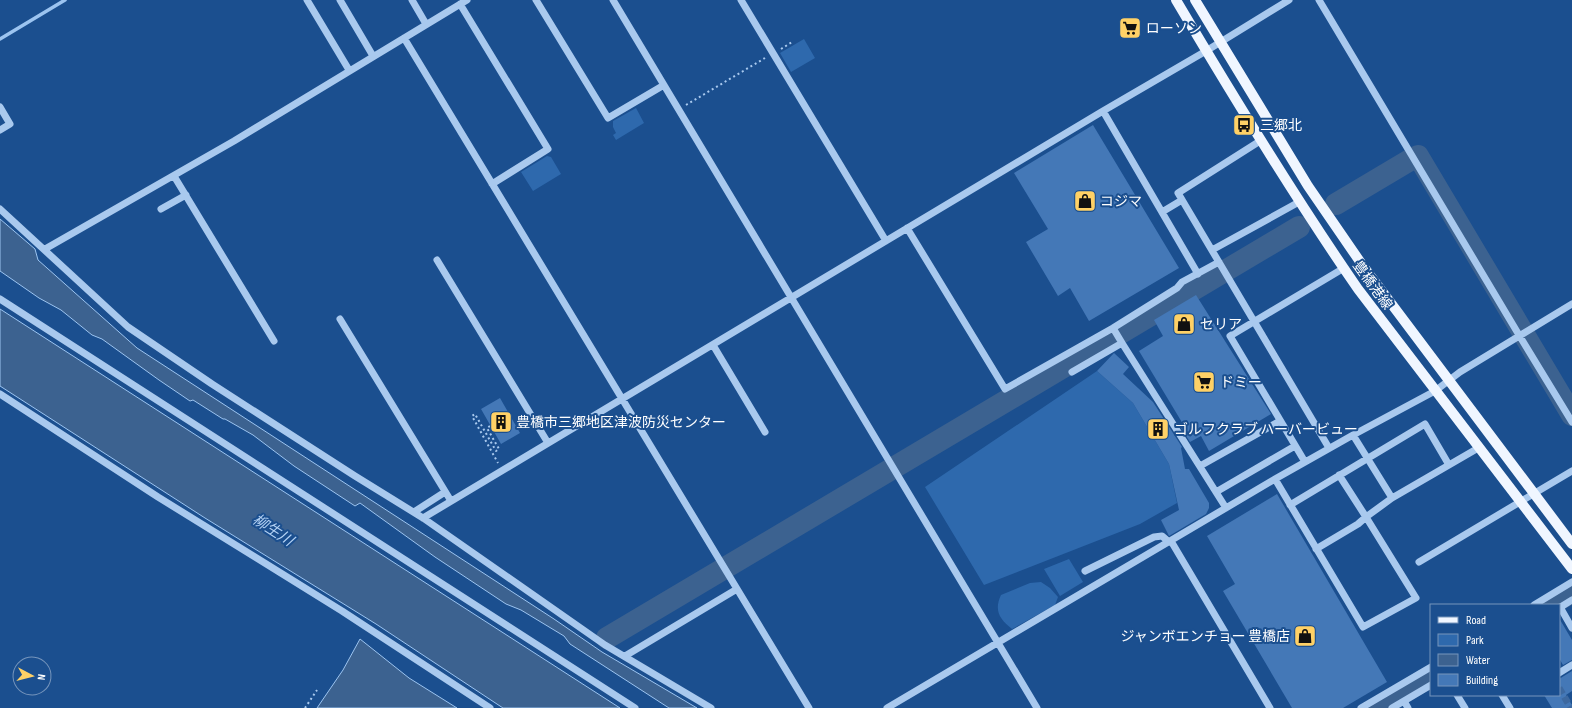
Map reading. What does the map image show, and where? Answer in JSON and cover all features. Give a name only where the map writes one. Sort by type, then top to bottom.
[{"type":"main road","name":"豊橋港線","points":[[1176,0],[1260,141],[1344,268],[1435,391],[1480,447],[1572,569]]},
{"type":"main road","name":"豊橋港線","points":[[1195,0],[1308,186],[1363,266],[1572,544]]},
{"type":"street","points":[[307,0],[349,70]]},
{"type":"street","points":[[340,0],[373,56]]},
{"type":"street","points":[[412,0],[426,24]]},
{"type":"street","points":[[536,0],[608,118],[664,85]]},
{"type":"street","points":[[613,0],[793,298],[1037,708]]},
{"type":"street","points":[[741,0],[886,241]]},
{"type":"street","points":[[423,518],[793,298],[1103,111],[1206,52],[1289,0]]},
{"type":"street","points":[[1319,0],[1522,334],[1572,422]]},
{"type":"street","points":[[45,250],[174,176],[464,2],[548,149],[492,184]]},
{"type":"street","points":[[404,38],[809,708]]},
{"type":"street","points":[[0,107],[10,124],[0,130]]},
{"type":"street","points":[[1103,111],[1198,274]]},
{"type":"street","points":[[1260,141],[1178,193],[1329,448]]},
{"type":"street","points":[[174,176],[274,342]]},
{"type":"street","points":[[162,208],[186,195]]},
{"type":"street","points":[[1162,212],[1182,200]]},
{"type":"street","points":[[1212,250],[1299,202]]},
{"type":"street","points":[[0,209],[128,327],[212,384],[354,476],[414,512],[605,645],[711,708]]},
{"type":"street","points":[[907,228],[1005,389],[1117,335]]},
{"type":"street","points":[[437,260],[548,443]]},
{"type":"street","points":[[1072,372],[1177,288],[1182,282],[1220,264]]},
{"type":"street","points":[[1305,462],[1230,336],[1344,268]]},
{"type":"street","points":[[0,299],[635,708]]},
{"type":"street","points":[[887,708],[899,705],[998,643],[1275,479],[1435,391],[1460,372],[1572,304]]},
{"type":"street","points":[[340,319],[451,501]]},
{"type":"street","points":[[1117,335],[1226,508]]},
{"type":"street","points":[[713,345],[765,432]]},
{"type":"street","points":[[0,394],[158,497],[342,612],[490,708]]},
{"type":"street","points":[[1200,466],[1280,421]]},
{"type":"street","points":[[1290,505],[1425,424],[1449,465]]},
{"type":"street","points":[[1353,435],[1392,498]]},
{"type":"street","points":[[1216,492],[1295,446]]},
{"type":"street","points":[[1316,549],[1358,524],[1392,498],[1480,447]]},
{"type":"street","points":[[1420,562],[1572,471]]},
{"type":"street","points":[[1275,479],[1362,627],[1416,598],[1339,475]]},
{"type":"street","points":[[414,512],[445,492]]},
{"type":"street","points":[[1085,571],[1154,537],[1162,536],[1170,541],[1270,708]]},
{"type":"street","points":[[1536,604],[1572,582]]},
{"type":"street","points":[[625,656],[737,589]]},
{"type":"street","points":[[1572,600],[1560,608],[1572,628]]},
{"type":"street","points":[[1560,672],[1572,665]]},
{"type":"street","points":[[1361,708],[1430,667]]},
{"type":"street","points":[[1392,708],[1430,685]]},
{"type":"street","points":[[1458,696],[1465,708]]},
{"type":"street","points":[[1503,696],[1510,708]]},
{"type":"street","points":[[1404,701],[1408,708]]},
{"type":"path","points":[[678,109],[792,42]]},
{"type":"path","points":[[490,426],[487,428],[499,449],[496,451],[475,414],[472,416],[499,466]]},
{"type":"path","points":[[305,708],[317,690]]},
{"type":"green space","points":[[804,39],[815,58],[791,72],[780,53]]},
{"type":"green space","points":[[636,108],[644,123],[616,140],[613,135],[616,133],[613,127],[613,121]]},
{"type":"green space","points":[[547,156],[551,157],[561,174],[533,191],[521,172]]},
{"type":"green space","points":[[1097,371],[1133,403],[1169,464],[1177,503],[1140,524],[984,585],[925,487]]},
{"type":"green space","points":[[1069,559],[1083,582],[1060,596],[1044,569]]},
{"type":"green space","points":[[1041,582],[1050,588],[1058,597],[1055,605],[1012,629],[1004,622],[999,614],[998,605],[1001,595],[1030,583]]},
{"type":"water","points":[[0,219],[35,249],[38,260],[137,348],[554,619],[602,652],[697,708],[669,708],[570,644],[564,636],[521,610],[506,604],[435,557],[360,503],[355,506],[294,466],[253,435],[223,419],[193,400],[190,401],[102,339],[92,335],[61,310],[39,298],[0,271]]},
{"type":"water","name":"柳生川","points":[[0,309],[620,708],[503,708],[376,624],[205,518],[0,386]]},
{"type":"water","points":[[360,639],[409,678],[457,708],[317,708],[343,670]]},
{"type":"building","name":"コジマ","points":[[1093,125],[1179,268],[1089,321],[1070,288],[1058,296],[1026,242],[1048,229],[1014,173]]},
{"type":"building","name":"ドミー","points":[[1196,295],[1271,414],[1209,451],[1201,436],[1190,442],[1180,426],[1189,434],[1139,351],[1163,336],[1154,320]]},
{"type":"building","name":"ゴルフクラブ ハーバービュー","points":[[1114,353],[1129,367],[1123,374],[1153,402],[1182,447],[1185,469],[1189,469],[1209,503],[1209,508],[1206,514],[1169,536],[1161,520],[1179,510],[1169,464],[1133,403],[1097,371]]},
{"type":"building","name":"豊橋市三郷地区津波防災センター","points":[[500,398],[520,433],[501,444],[481,409]]},
{"type":"building","name":"ジャンボエンチョー 豊橋店","points":[[1277,494],[1387,682],[1343,708],[1292,708],[1223,591],[1235,584],[1207,536]]},
{"type":"building","points":[[1560,620],[1572,640],[1572,660],[1563,665],[1560,660]]},
{"type":"building","points":[[1572,671],[1572,691],[1566,695],[1572,705],[1572,708],[1552,708],[1545,696],[1560,696],[1560,678]]},
{"type":"waterway","points":[[0,39],[65,0]]},
{"type":"waterway","points":[[1418,156],[1572,415]]},
{"type":"waterway","points":[[1336,204],[1410,160]]},
{"type":"waterway","points":[[607,638],[1299,227]]},
{"type":"waterway","points":[[1552,604],[1572,592]]},
{"type":"waterway","points":[[1378,708],[1430,677]]},
{"type":"tunnel","points":[[1560,690],[1571,708]]},
{"type":"place","name":"ローソン","points":[[1130,28]]},
{"type":"place","name":"三郷北","points":[[1244,125]]},
{"type":"place","name":"コジマ","points":[[1085,201]]},
{"type":"place","name":"セリア","points":[[1184,324]]},
{"type":"place","name":"ドミー","points":[[1204,382]]},
{"type":"place","name":"豊橋市三郷地区津波防災センター","points":[[501,422]]},
{"type":"place","name":"ゴルフクラブ ハーバービュー","points":[[1158,429]]},
{"type":"place","name":"ジャンボエンチョー 豊橋店","points":[[1305,636]]}]
